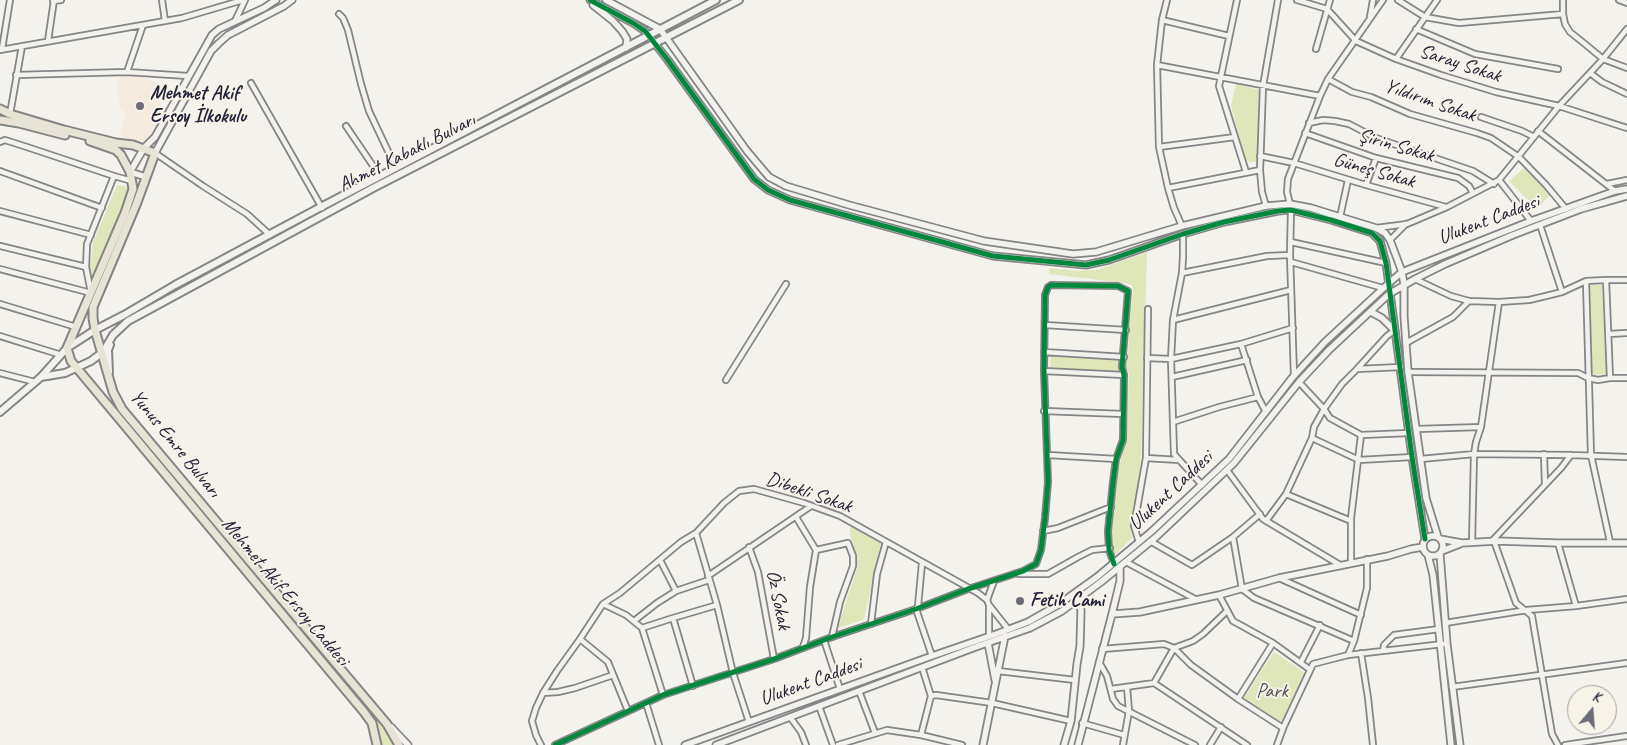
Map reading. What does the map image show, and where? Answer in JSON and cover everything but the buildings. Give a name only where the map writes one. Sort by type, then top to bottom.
[{"type":"main road","name":"Ahmet Kabaklı Bulvarı","points":[[53,362],[67,348],[95,330],[175,285],[716,0]]},
{"type":"main road","name":"Ahmet Kabaklı Bulvarı","points":[[102,352],[113,335],[128,321],[373,188],[739,0]]},
{"type":"main road","points":[[0,109],[10,114],[116,144],[133,145],[155,152]]},
{"type":"main road","points":[[0,120],[28,125],[94,142],[116,150],[121,155],[130,172],[132,181],[131,198],[67,348]]},
{"type":"main road","name":"Yunus Emre Bulvarı","points":[[155,152],[93,307],[95,330],[113,392],[122,408],[388,724],[399,745]]},
{"type":"main road","points":[[109,373],[108,350],[113,335]]},
{"type":"main road","points":[[0,412],[41,377],[72,337]]},
{"type":"main road","name":"Mehmet Akif Ersoy Caddesi","points":[[67,348],[71,361],[93,389],[364,712],[372,724],[378,745]]},
{"type":"main road","points":[[41,377],[65,374],[91,361],[102,352]]},
{"type":"street","points":[[10,0],[1,50],[165,21],[244,0]]},
{"type":"street","points":[[48,41],[52,1],[62,0]]},
{"type":"street","points":[[162,0],[165,21]]},
{"type":"street","points":[[235,21],[244,0]]},
{"type":"street","points":[[146,177],[130,172],[144,148],[155,137],[212,35],[219,29],[264,8],[276,0]]},
{"type":"street","points":[[270,235],[247,214],[155,152],[211,51],[218,42],[292,0]]},
{"type":"street","points":[[589,0],[640,27],[667,59],[754,179],[768,190],[790,200],[992,256],[1086,265],[1109,260],[1224,222],[1291,207],[1372,233],[1380,241],[1386,263],[1412,457],[1426,539],[1423,547]]},
{"type":"street","points":[[589,0],[614,21],[622,31],[627,39],[626,48]]},
{"type":"street","points":[[606,0],[660,28],[747,151],[769,177],[786,186],[849,205],[984,241],[1073,254],[1096,252],[1182,226],[1266,206],[1311,208],[1376,228],[1384,233],[1390,240],[1402,272],[1408,372],[1426,498],[1443,545],[1441,552],[1445,623],[1443,644],[1451,745]]},
{"type":"street","points":[[1168,0],[1162,20],[1157,65],[1159,148],[1168,188],[1182,226]]},
{"type":"street","points":[[1236,0],[1219,86],[1246,172]]},
{"type":"street","points":[[1266,206],[1262,192],[1260,170],[1263,86],[1278,0]]},
{"type":"street","points":[[1298,0],[1327,8],[1356,41]]},
{"type":"street","points":[[1316,49],[1330,0]]},
{"type":"street","points":[[1370,18],[1372,0]]},
{"type":"street","points":[[1294,376],[1290,255],[1291,207],[1287,192],[1288,179],[1328,79],[1383,0]]},
{"type":"street","points":[[1398,0],[1425,18],[1459,23],[1563,14]]},
{"type":"street","points":[[1396,59],[1437,0]]},
{"type":"street","points":[[1563,0],[1565,24],[1570,32],[1603,59],[1627,68]]},
{"type":"street","points":[[1619,0],[1627,4]]},
{"type":"street","points":[[339,14],[343,18],[348,30],[360,84],[369,111],[396,168]]},
{"type":"street","points":[[1162,20],[1229,36]]},
{"type":"street","points":[[128,72],[143,25]]},
{"type":"street","points":[[1416,29],[1475,54],[1558,69]]},
{"type":"street","points":[[1376,228],[1406,224],[1494,184],[1519,157],[1559,106],[1627,30]]},
{"type":"street","name":"Saray Sokak","points":[[1356,41],[1396,59],[1440,75],[1496,92],[1559,106],[1627,128]]},
{"type":"street","points":[[10,114],[22,46]]},
{"type":"street","points":[[1157,65],[1320,96]]},
{"type":"street","points":[[16,75],[128,72],[188,76]]},
{"type":"street","points":[[1590,73],[1602,82],[1627,94]]},
{"type":"street","name":"Yıldırım Sokak","points":[[1328,79],[1352,92],[1371,97],[1410,114],[1490,138],[1519,157],[1566,209]]},
{"type":"street","points":[[252,83],[322,208]]},
{"type":"street","points":[[1481,117],[1534,137]]},
{"type":"street","points":[[1309,123],[1323,120],[1349,124],[1376,138],[1473,171],[1494,184]]},
{"type":"street","points":[[346,126],[380,176]]},
{"type":"street","points":[[1538,131],[1615,191]]},
{"type":"street","name":"Şirin Sokak","points":[[1305,133],[1376,158],[1458,178],[1469,186],[1473,193]]},
{"type":"street","points":[[1159,148],[1235,137]]},
{"type":"street","points":[[0,142],[6,140],[132,181]]},
{"type":"street","name":"Güneş Sokak","points":[[1260,156],[1294,163],[1447,207]]},
{"type":"street","points":[[1366,185],[1376,158]]},
{"type":"street","points":[[1168,188],[1260,170]]},
{"type":"street","points":[[0,171],[102,208]]},
{"type":"street","points":[[0,269],[91,293],[86,267],[87,244],[114,176]]},
{"type":"street","points":[[1340,217],[1348,180]]},
{"type":"street","points":[[1499,180],[1531,221]]},
{"type":"street","points":[[1607,184],[1627,180]]},
{"type":"street","name":"Ulukent Caddesi","points":[[685,745],[932,656],[988,639],[1028,622],[1058,605],[1116,565],[1229,459],[1294,376],[1325,342],[1402,272],[1531,221],[1615,191],[1627,190]]},
{"type":"street","points":[[716,745],[922,667],[988,639],[1030,628],[1062,610],[1078,599],[1116,565],[1126,562],[1227,470],[1299,382],[1329,350],[1390,294],[1415,279],[1454,260],[1580,209],[1627,196]]},
{"type":"street","points":[[0,211],[90,235]]},
{"type":"street","points":[[1390,240],[1406,224]]},
{"type":"street","points":[[1540,225],[1562,292]]},
{"type":"street","points":[[1183,234],[1184,257],[1173,320],[1174,454],[1202,485]]},
{"type":"street","points":[[1291,242],[1386,263]]},
{"type":"street","points":[[0,246],[86,267]]},
{"type":"street","points":[[1182,273],[1267,256],[1290,255]]},
{"type":"street","points":[[1291,262],[1383,288]]},
{"type":"street","points":[[1415,279],[1451,296],[1469,300],[1499,302],[1529,300],[1562,292],[1586,281],[1627,280]]},
{"type":"street","points":[[1606,280],[1610,334],[1610,378]]},
{"type":"street","points":[[1586,281],[1591,455],[1610,542]]},
{"type":"street","points":[[726,380],[786,284]]},
{"type":"street","points":[[556,745],[663,695],[774,659],[968,588],[1015,574],[1036,564],[1041,550],[1048,482],[1048,455],[1044,411],[1045,295],[1048,287],[1051,285],[1118,286],[1128,291],[1122,367],[1124,375],[1123,440],[1116,460],[1108,531],[1110,548],[1120,582],[1082,723],[1078,745]]},
{"type":"street","points":[[1173,320],[1291,290]]},
{"type":"street","points":[[1406,343],[1452,317],[1469,300]]},
{"type":"street","points":[[1472,543],[1474,454],[1481,427],[1499,302]]},
{"type":"street","points":[[0,304],[76,326]]},
{"type":"street","points":[[1139,542],[1134,526],[1146,458],[1148,309]]},
{"type":"street","points":[[1370,312],[1382,318],[1395,330]]},
{"type":"street","points":[[1045,325],[1126,330]]},
{"type":"street","points":[[1147,358],[1172,359],[1241,344],[1293,328]]},
{"type":"street","points":[[1266,521],[1286,494],[1312,438],[1314,427],[1324,409],[1342,384],[1395,330]]},
{"type":"street","points":[[1610,334],[1627,333]]},
{"type":"street","points":[[0,336],[58,354]]},
{"type":"street","points":[[1241,344],[1258,397],[1266,412]]},
{"type":"street","points":[[1044,352],[1124,357]]},
{"type":"street","points":[[1172,378],[1247,360]]},
{"type":"street","points":[[1357,369],[1400,367]]},
{"type":"street","points":[[1044,371],[1124,375]]},
{"type":"street","points":[[1408,372],[1578,373],[1598,380],[1627,378]]},
{"type":"street","points":[[0,373],[35,382]]},
{"type":"street","points":[[1299,382],[1330,418],[1362,435],[1409,433]]},
{"type":"street","points":[[1173,422],[1258,397]]},
{"type":"street","points":[[1044,411],[1123,414]]},
{"type":"street","points":[[1417,429],[1481,427]]},
{"type":"street","points":[[1350,562],[1351,521],[1362,435]]},
{"type":"street","points":[[1312,438],[1359,460],[1412,457]]},
{"type":"street","points":[[1421,459],[1474,454],[1571,454],[1627,457]]},
{"type":"street","points":[[1544,454],[1545,485]]},
{"type":"street","points":[[1493,541],[1571,454]]},
{"type":"street","points":[[1048,455],[1116,460]]},
{"type":"street","points":[[1146,458],[1178,460]]},
{"type":"street","points":[[1227,470],[1266,521],[1340,565]]},
{"type":"street","name":"Dibekli Sokak","points":[[603,604],[620,593],[681,542],[696,534],[724,503],[739,491],[754,489],[840,516],[987,600]]},
{"type":"street","points":[[1286,494],[1351,521]]},
{"type":"street","points":[[634,621],[676,591],[709,578],[811,506]]},
{"type":"street","points":[[1043,531],[1058,528],[1111,508]]},
{"type":"street","points":[[1150,541],[1192,565],[1233,537],[1260,514]]},
{"type":"street","points":[[796,516],[816,550],[810,587],[806,638],[803,647]]},
{"type":"street","points":[[696,534],[717,605],[733,673],[749,722]]},
{"type":"street","points":[[1426,539],[1431,536],[1462,543],[1493,541],[1627,543]]},
{"type":"street","points":[[1233,537],[1242,589],[1254,598],[1354,642]]},
{"type":"street","points":[[1493,541],[1516,603],[1532,616],[1552,734],[1558,745]]},
{"type":"street","points":[[871,624],[877,574],[886,542]]},
{"type":"street","points":[[816,550],[848,543],[853,556],[853,566],[841,601],[832,637]]},
{"type":"street","points":[[1428,555],[1434,556],[1462,543]]},
{"type":"street","points":[[1558,543],[1576,606]]},
{"type":"street","points":[[1423,547],[1428,555],[1433,575],[1439,630],[1452,687],[1460,745]]},
{"type":"street","points":[[1112,614],[1140,612],[1197,600],[1279,578],[1423,547]]},
{"type":"street","name":"Öz Sokak","points":[[749,548],[758,572],[774,659]]},
{"type":"street","points":[[1015,574],[1048,574],[1092,550],[1110,548]]},
{"type":"street","points":[[1348,656],[1354,642],[1367,588],[1367,559]]},
{"type":"street","points":[[660,560],[676,591]]},
{"type":"street","points":[[922,562],[918,606],[916,608],[932,656]]},
{"type":"street","points":[[1126,562],[1197,600]]},
{"type":"street","points":[[1279,578],[1361,615]]},
{"type":"street","points":[[994,581],[987,600],[1008,629]]},
{"type":"street","points":[[1219,595],[1233,621],[1273,643],[1310,669]]},
{"type":"street","points":[[1064,745],[1070,721],[1080,646],[1081,610],[1078,599]]},
{"type":"street","points":[[1445,623],[1526,610],[1627,599]]},
{"type":"street","points":[[541,745],[532,721],[543,693],[603,604],[626,615],[642,628],[663,695]]},
{"type":"street","points":[[642,628],[717,605]]},
{"type":"street","points":[[989,605],[988,639],[996,683]]},
{"type":"street","points":[[1154,683],[1174,648],[1194,641],[1227,611]]},
{"type":"street","points":[[673,618],[693,686]]},
{"type":"street","points":[[1301,662],[1320,626]]},
{"type":"street","points":[[1383,651],[1384,645],[1394,635],[1439,630]]},
{"type":"street","points":[[983,745],[1005,636]]},
{"type":"street","points":[[580,639],[608,662],[628,711]]},
{"type":"street","points":[[824,640],[840,689]]},
{"type":"street","points":[[1238,699],[1273,643]]},
{"type":"street","points":[[1102,649],[1164,644],[1174,648],[1191,665],[1283,728]]},
{"type":"street","points":[[1277,745],[1313,664],[1361,653],[1443,644]]},
{"type":"street","points":[[1361,653],[1373,745]]},
{"type":"street","points":[[1099,662],[1107,676],[1113,699],[1118,706],[1195,745]]},
{"type":"street","points":[[1452,687],[1542,673],[1627,663]]},
{"type":"street","points":[[921,734],[931,696],[922,667]]},
{"type":"street","points":[[998,671],[1075,680]]},
{"type":"street","points":[[543,693],[575,688],[613,675]]},
{"type":"street","points":[[1111,689],[1154,683],[1247,745]]},
{"type":"street","points":[[1122,745],[1128,711],[1127,687]]},
{"type":"street","points":[[859,691],[875,733]]},
{"type":"street","points":[[931,696],[936,695],[992,703],[1070,721]]},
{"type":"street","points":[[646,703],[659,745]]},
{"type":"street","points":[[819,706],[833,745]]},
{"type":"street","points":[[790,717],[801,732],[806,745]]},
{"type":"street","points":[[1082,723],[1124,735]]},
{"type":"street","points":[[388,724],[408,745]]},
{"type":"street","points":[[1210,745],[1222,727]]},
{"type":"street","points":[[838,745],[887,730],[921,734],[962,745]]},
{"type":"street","points":[[1565,745],[1596,743],[1627,736]]},
{"type":"shaded area","name":"Mehmet Akif Ersoy İlkokulu","points":[[135,76],[145,78],[166,88],[150,139],[145,141],[132,140],[120,136],[126,112],[120,109],[116,90],[120,77]]},
{"type":"green space","points":[[1236,84],[1259,90],[1257,161],[1255,162],[1245,159],[1232,110],[1231,105]]},
{"type":"green space","points":[[1524,168],[1551,194],[1537,209],[1509,181]]},
{"type":"green space","points":[[117,185],[125,186],[130,193],[92,284],[90,271],[93,242]]},
{"type":"green space","points":[[1147,252],[1141,461],[1131,533],[1133,537],[1115,555],[1112,553],[1112,532],[1117,477],[1127,434],[1129,372],[1126,369],[1126,357],[1128,355],[1132,285],[1049,274],[1049,268],[1079,271],[1097,270]]},
{"type":"green space","points":[[1590,285],[1602,285],[1606,374],[1593,375],[1591,371]]},
{"type":"green space","points":[[1051,355],[1119,361],[1119,373],[1050,367]]},
{"type":"green space","points":[[852,526],[881,543],[864,619],[839,628],[857,567],[857,557],[850,534]]},
{"type":"green space","points":[[305,633],[376,713],[395,745],[381,745],[377,727],[371,717],[304,635]]},
{"type":"green space","name":"Park","points":[[1274,652],[1305,673],[1281,723],[1243,699]]},
{"type":"cycle path","points":[[590,0],[645,31],[754,179],[768,190],[790,200],[993,256],[1086,265],[1109,260],[1224,222],[1278,211],[1291,210],[1372,233],[1380,241],[1386,263],[1425,539]]},
{"type":"cycle path","points":[[555,745],[663,695],[774,659],[1023,571],[1036,564],[1041,550],[1048,482],[1044,371],[1045,295],[1048,287],[1051,285],[1118,286],[1128,291],[1122,367],[1124,375],[1123,440],[1116,459],[1108,531],[1109,550],[1114,564]]},
{"type":"place","name":"Mehmet Akif Ersoy İlkokulu","points":[[140,106]]},
{"type":"place","name":"Fetih Cami","points":[[1020,601]]}]
